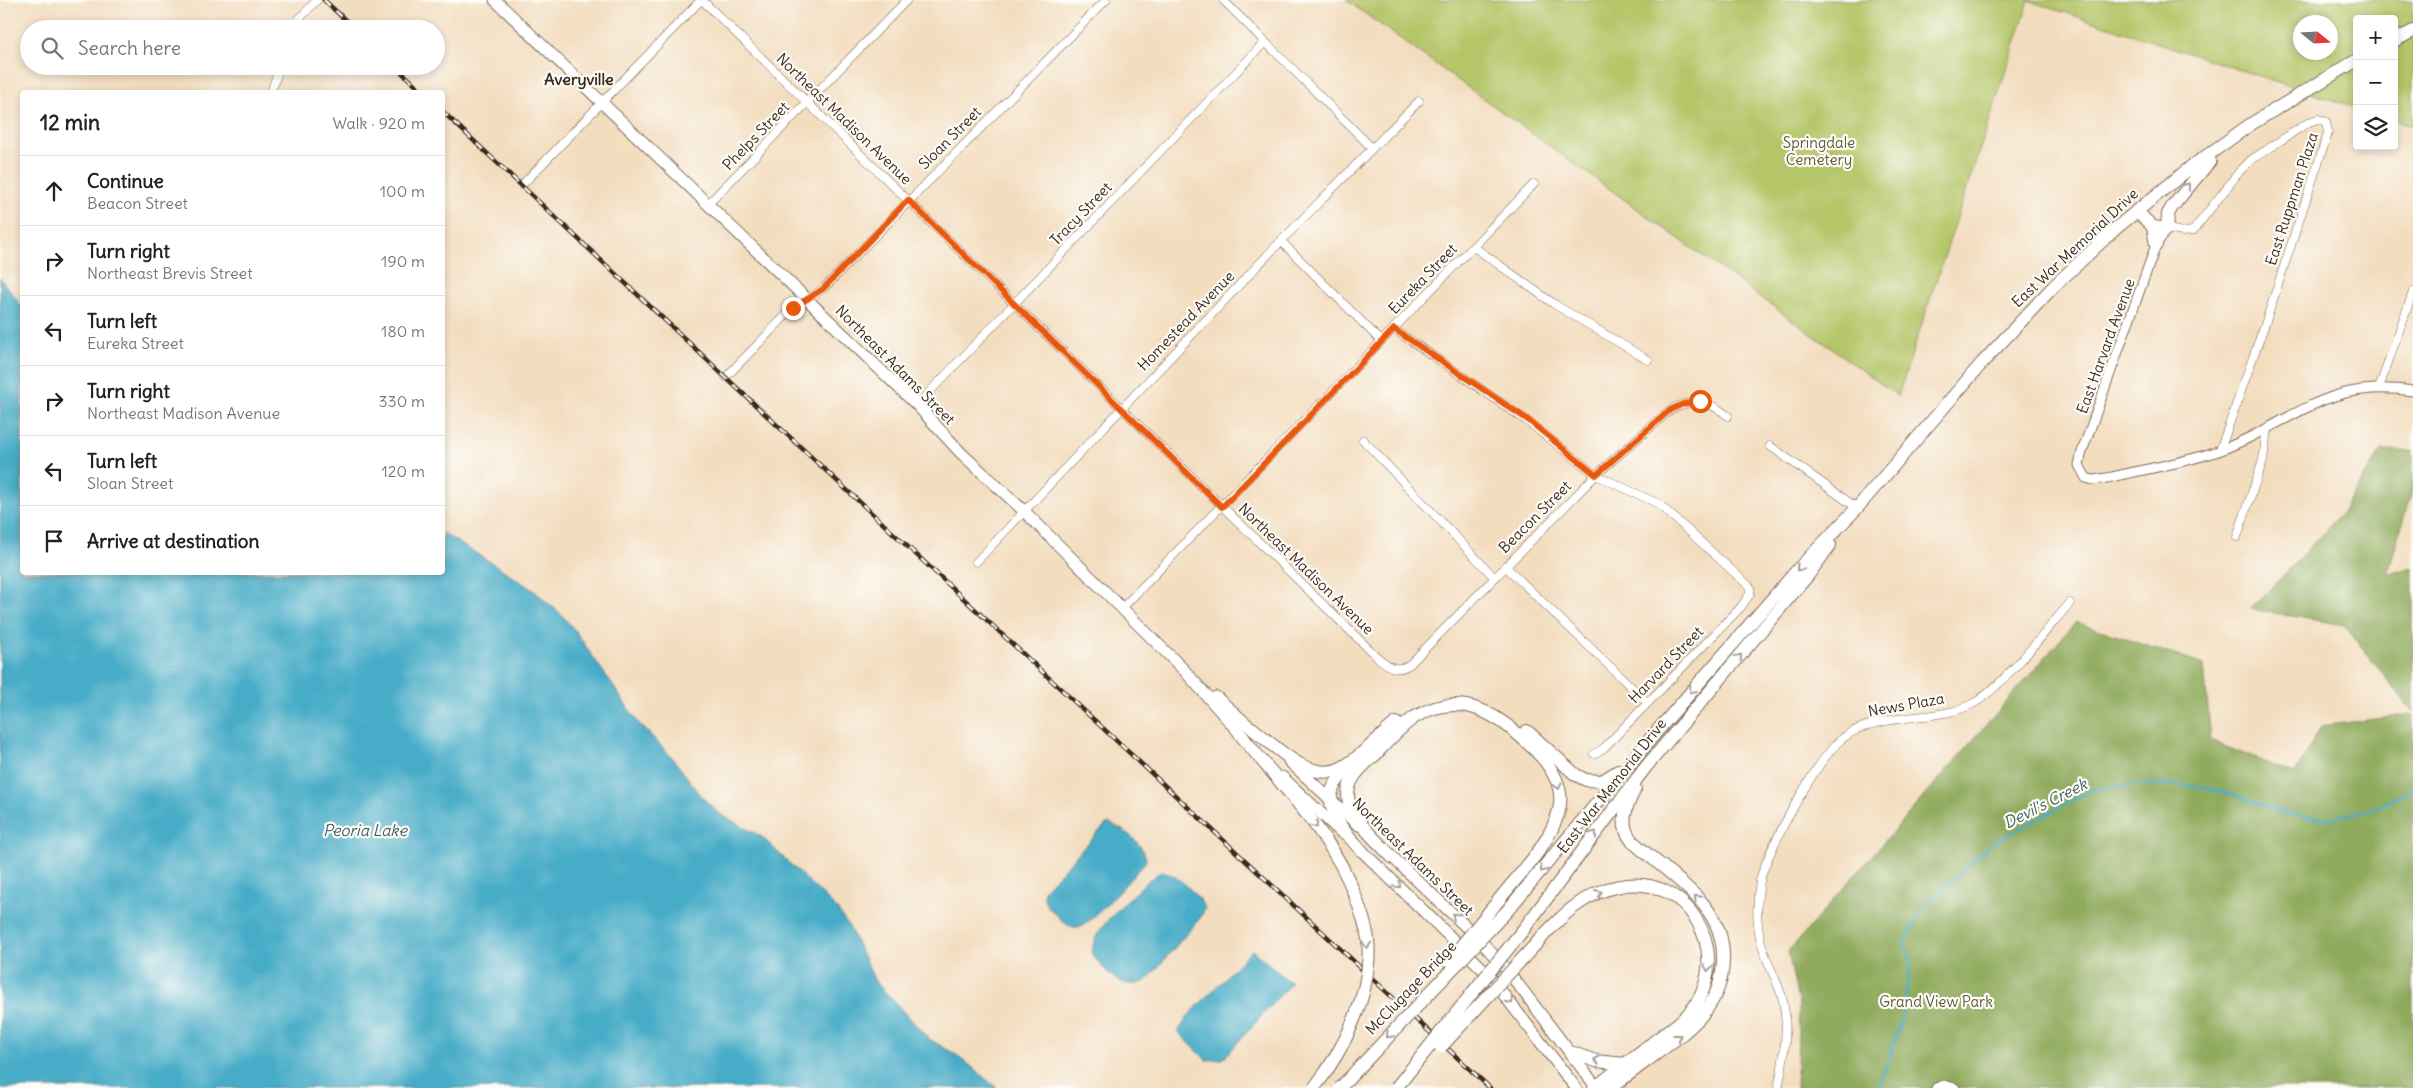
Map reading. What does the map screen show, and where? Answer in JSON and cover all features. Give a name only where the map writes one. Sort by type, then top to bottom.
[{"type":"highway","points":[[2398,39],[2413,31]]},
{"type":"highway","name":"East War Memorial Drive","points":[[1507,911],[1659,728],[1799,568],[1857,508],[2018,323],[2080,261],[2136,211],[2191,167],[2251,124],[2353,62]]},
{"type":"highway","points":[[2136,211],[2153,227],[2167,229],[2168,214],[2186,187],[2216,154],[2251,124]]},
{"type":"highway","points":[[2153,227],[2156,246]]},
{"type":"highway","name":"East War Memorial Drive","points":[[1396,1088],[1523,930],[1600,826],[1673,734],[1809,574],[1857,508]]},
{"type":"highway","points":[[1246,731],[1298,763],[1318,770],[1330,771],[1340,768],[1351,761],[1415,708],[1436,699],[1462,697],[1486,702],[1512,717],[1576,775],[1596,782],[1606,780],[1613,775],[1659,728]]},
{"type":"highway","points":[[1392,857],[1367,830],[1350,805],[1348,790],[1353,778],[1408,723],[1426,711],[1438,707],[1461,705],[1485,711],[1510,727],[1548,764],[1560,788],[1557,817],[1549,834],[1498,901],[1440,971],[1407,1016]]},
{"type":"highway","points":[[1362,851],[1342,829],[1331,800],[1338,780],[1396,723]]},
{"type":"highway","points":[[1246,731],[1327,842],[1350,880],[1368,942],[1362,991],[1354,1021],[1344,1043],[1314,1088]]},
{"type":"highway","points":[[1611,1088],[1690,1029],[1705,1013],[1717,992],[1723,963],[1721,938],[1715,922],[1706,908],[1693,894],[1632,841],[1624,827],[1626,810],[1637,785],[1673,734]]},
{"type":"highway","points":[[1401,1088],[1535,945],[1577,905],[1603,890],[1621,885],[1647,886],[1664,891],[1678,899],[1696,918],[1708,946],[1707,977],[1701,993],[1689,1013],[1596,1087]]},
{"type":"highway","name":"McClugage Bridge","points":[[1340,1088],[1507,911]]},
{"type":"highway","points":[[1570,1052],[1596,1061],[1625,1064]]},
{"type":"highway","points":[[1630,1088],[1639,1070],[1655,1055]]},
{"type":"main road","name":"Northeast Adams Street","points":[[502,2],[917,405],[961,453],[1024,511],[1246,731],[1331,800],[1484,946],[1527,994],[1596,1087]]},
{"type":"main road","name":"Northeast Adams Street","points":[[1246,731],[1283,778],[1362,851],[1487,972],[1576,1088]]},
{"type":"street","points":[[298,20],[317,0]]},
{"type":"street","points":[[522,185],[701,0]]},
{"type":"street","name":"Northeast Madison Avenue","points":[[701,0],[1376,656],[1388,666],[1401,669]]},
{"type":"street","name":"Phelps Street","points":[[708,204],[907,0]]},
{"type":"street","name":"Sloan Street","points":[[726,377],[793,308],[823,289],[908,200],[1106,0]]},
{"type":"street","points":[[1223,0],[1372,148]]},
{"type":"street","name":"Tracy Street","points":[[917,405],[1265,42]]},
{"type":"street","points":[[271,90],[277,75]]},
{"type":"street","name":"Homestead Avenue","points":[[976,562],[1281,241],[1420,101]]},
{"type":"street","name":"East Ruppman Plaza","points":[[2167,229],[2183,232],[2193,230],[2239,172],[2257,154],[2312,120],[2322,120],[2327,124],[2328,133],[2304,209],[2220,450]]},
{"type":"street","name":"Eureka Street","points":[[1122,608],[1534,184]]},
{"type":"street","name":"East Harvard Avenue","points":[[2167,229],[2156,246],[2079,465],[2082,474],[2090,480],[2100,480],[2220,450]]},
{"type":"street","points":[[1281,241],[1381,341]]},
{"type":"street","points":[[1474,246],[1554,304],[1648,360]]},
{"type":"street","points":[[2378,388],[2413,292]]},
{"type":"street","points":[[1394,329],[1528,420],[1596,475]]},
{"type":"street","points":[[2220,450],[2309,405],[2337,394],[2378,388],[2413,391]]},
{"type":"street","name":"Beacon Street","points":[[1401,669],[1410,664],[1596,475],[1670,410],[1688,402],[1700,401],[1714,406],[1728,416]]},
{"type":"street","points":[[2237,537],[2263,460],[2266,428]]},
{"type":"street","points":[[1363,440],[1494,577]]},
{"type":"street","points":[[1770,446],[1857,508]]},
{"type":"street","name":"Harvard Street","points":[[1594,754],[1604,748],[1741,607],[1749,597],[1751,589],[1748,584],[1662,507],[1596,475]]},
{"type":"street","points":[[1505,566],[1648,703]]},
{"type":"street","name":"News Plaza","points":[[1778,1088],[1785,1037],[1784,1004],[1764,952],[1758,921],[1760,881],[1770,853],[1815,770],[1823,757],[1843,738],[1868,725],[1952,711],[1976,702],[1996,686],[2070,603]]},
{"type":"street","points":[[1936,1088],[1944,1085],[1955,1088]]},
{"type":"green space","name":"Springdale Cemetery","points":[[1346,0],[2413,0],[2413,126],[2398,121],[2398,15],[2353,15],[2353,107],[2029,1],[1898,396]]},
{"type":"green space","points":[[2381,451],[2413,451],[2413,487],[2388,573],[2413,568],[2413,712],[2344,625],[2251,609],[2340,515]]},
{"type":"green space","name":"Grand View Park","points":[[2076,622],[2204,665],[2211,741],[2295,774],[2321,726],[2413,714],[2413,1088],[1796,1088],[1799,1005],[1788,952]]},
{"type":"water","name":"Peoria Lake","points":[[0,278],[20,303],[20,575],[445,575],[445,534],[533,590],[560,613],[574,629],[637,721],[670,755],[704,799],[720,814],[762,837],[836,908],[849,927],[875,981],[928,1038],[960,1057],[997,1088],[0,1088]]},
{"type":"water","points":[[1109,823],[1121,829],[1138,843],[1145,855],[1146,861],[1092,919],[1077,927],[1068,925],[1049,908],[1045,902],[1044,890]]},
{"type":"water","points":[[1163,871],[1187,886],[1205,908],[1201,917],[1147,980],[1138,984],[1123,983],[1110,974],[1092,955],[1094,941],[1103,926],[1119,908],[1138,889]]},
{"type":"water","points":[[1252,950],[1291,983],[1223,1059],[1206,1060],[1178,1032],[1189,1015]]},
{"type":"waterway","name":"Devil's Creek","points":[[1879,1088],[1901,1020],[1910,972],[1910,959],[1905,943],[1910,931],[1924,907],[1991,844],[2094,789],[2143,784],[2199,786],[2235,795],[2284,813],[2326,819],[2373,809],[2413,790]]},
{"type":"railway","points":[[324,0],[345,20]]},
{"type":"railway","points":[[405,75],[421,90]]},
{"type":"railway","points":[[445,114],[1490,1088]]},
{"type":"district","name":"Averyville","points":[[579,79]]},
{"type":"route","points":[[793,308],[823,289],[908,200],[1222,507],[1394,329],[1528,420],[1596,475],[1670,410],[1693,401],[1700,401]]}]
